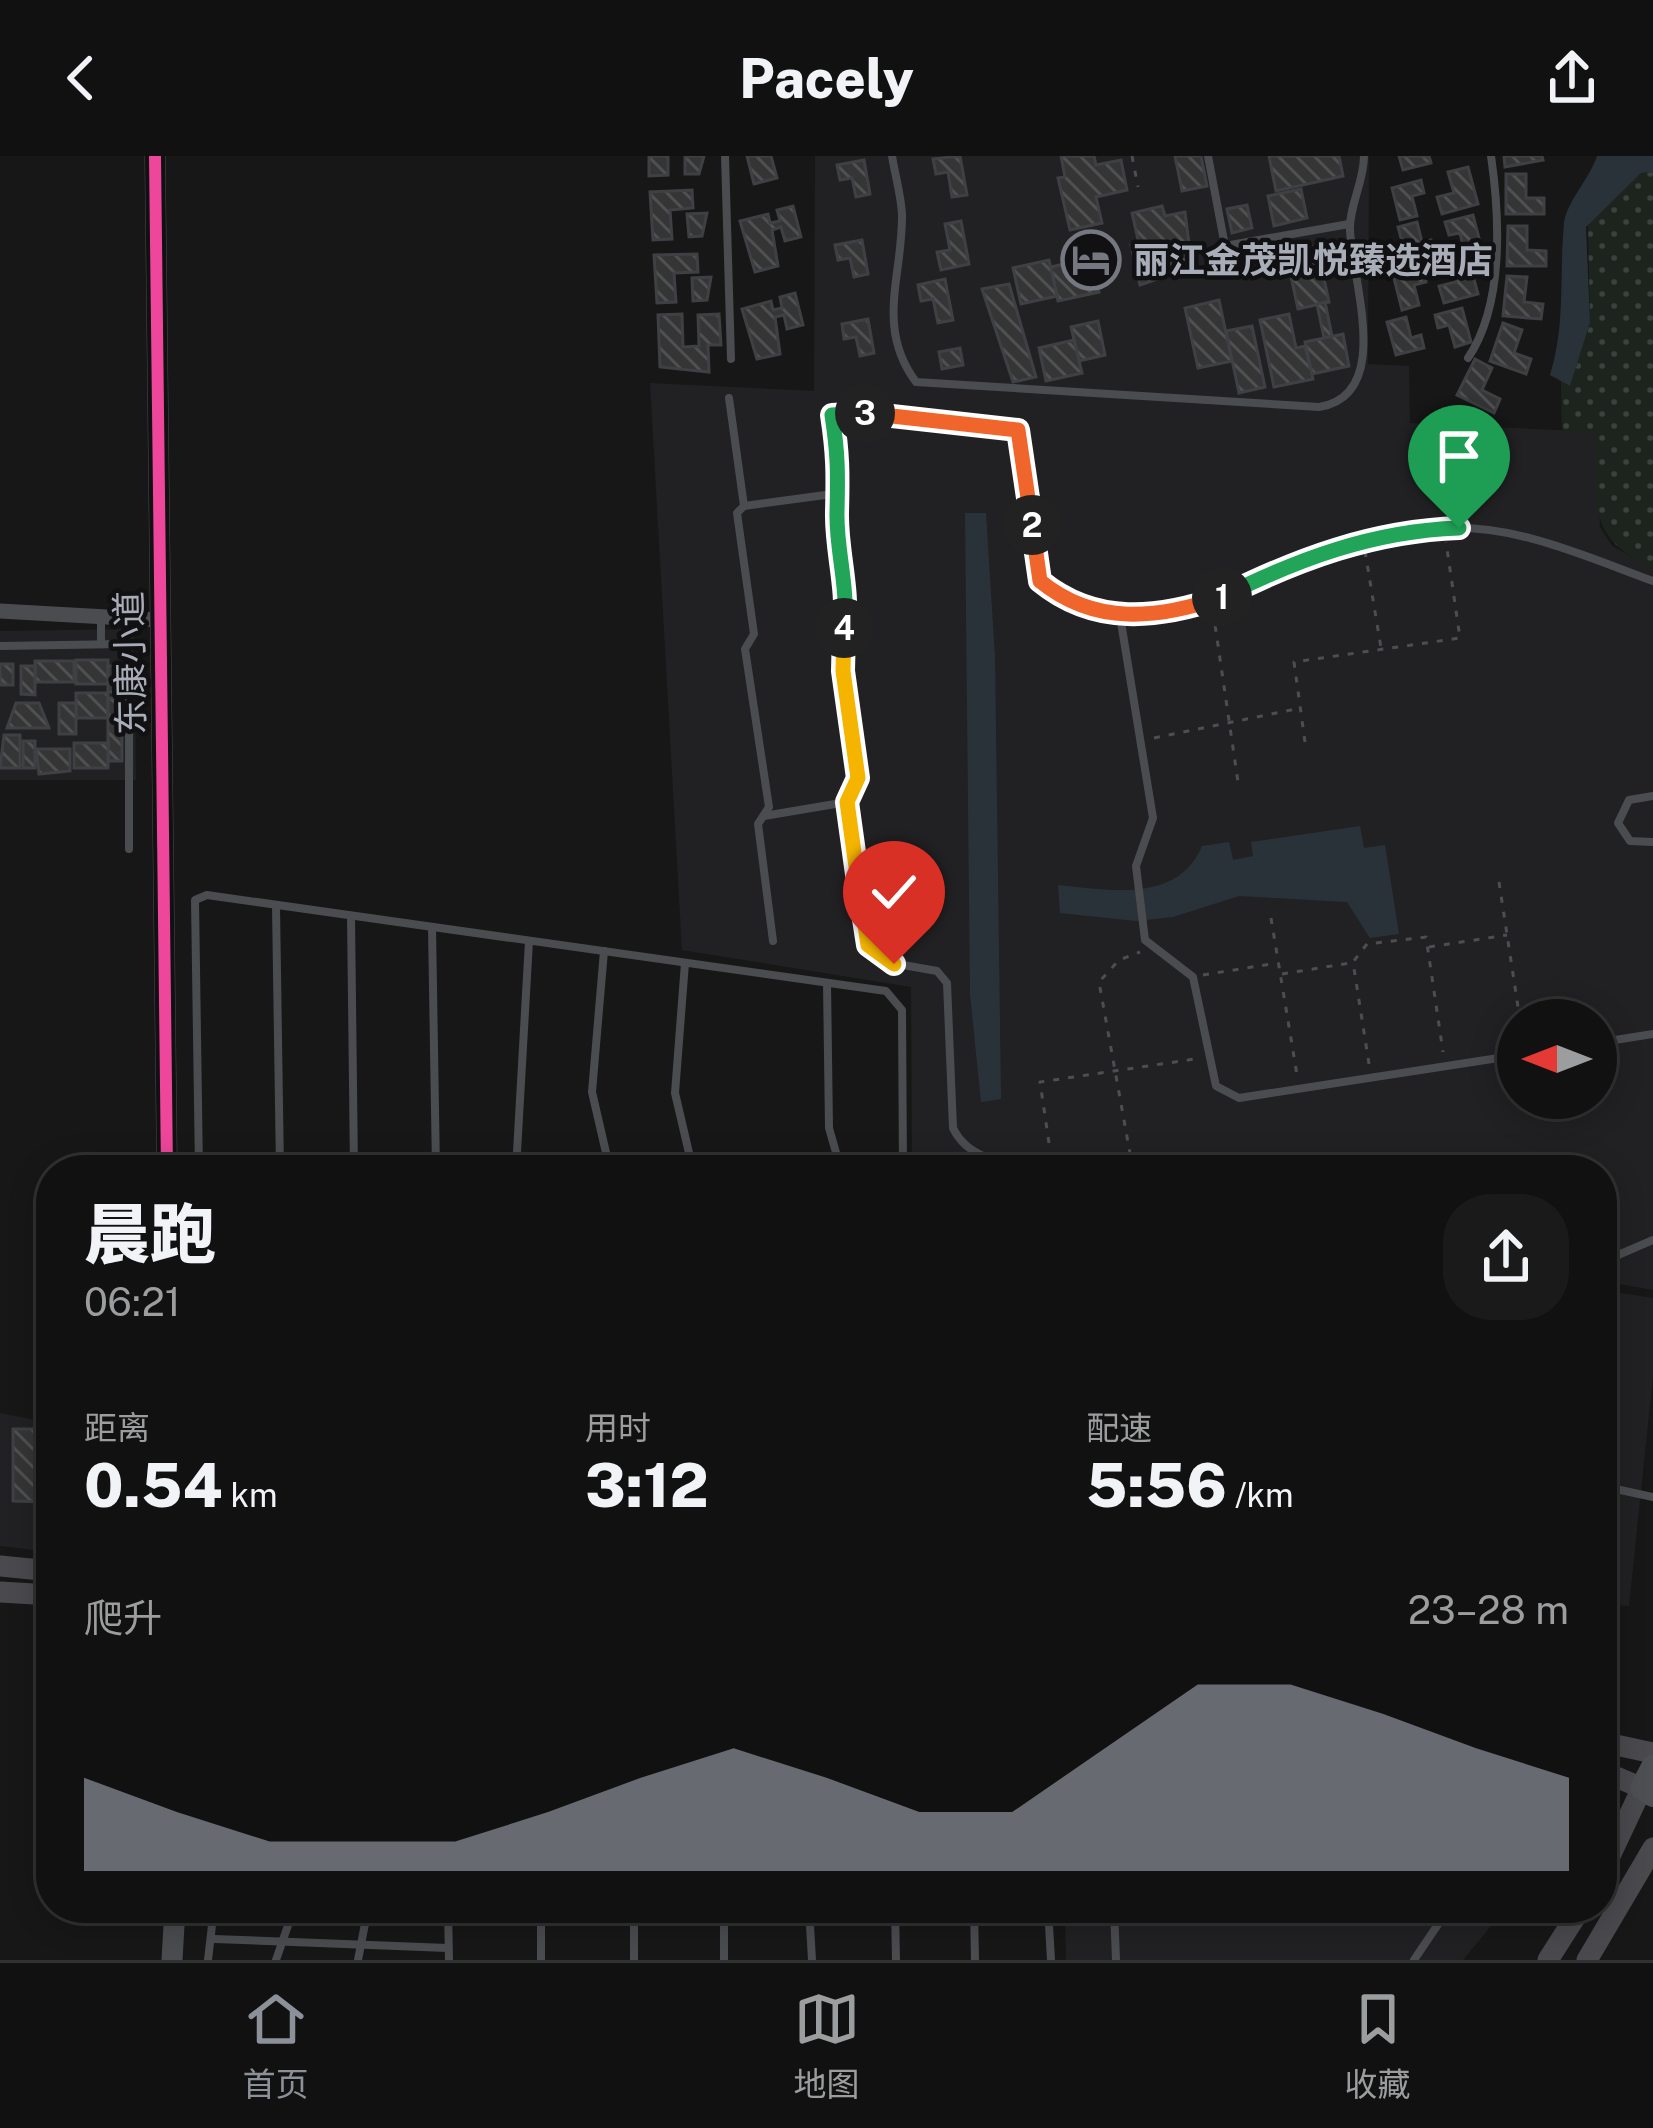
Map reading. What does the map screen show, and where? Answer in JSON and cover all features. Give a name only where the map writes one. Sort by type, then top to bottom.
[{"type":"main road","points":[[0,1567],[36,1570]]},
{"type":"main road","points":[[0,1592],[36,1594]]},
{"type":"main road","points":[[1617,1745],[1653,1753]]},
{"type":"main road","points":[[1617,1775],[1650,1783],[1617,1846]]},
{"type":"main road","points":[[1617,1908],[1653,1848]]},
{"type":"main road","points":[[1548,1960],[1571,1923]]},
{"type":"main road","points":[[1586,1960],[1608,1923]]},
{"type":"street","name":"东康小道","points":[[154,156],[167,1155]]},
{"type":"street","points":[[0,611],[160,620]]},
{"type":"street","points":[[172,1960],[174,1923]]},
{"type":"lane","points":[[725,156],[731,359]]},
{"type":"lane","points":[[892,156],[902,214],[891,323],[898,350],[916,382],[1335,403],[1355,386],[1364,356],[1349,224],[1364,178],[1364,156]]},
{"type":"lane","points":[[1208,156],[1225,246],[1349,224]]},
{"type":"lane","points":[[1468,358],[1485,333],[1490,302],[1495,239],[1491,156]]},
{"type":"lane","points":[[730,398],[744,506]]},
{"type":"lane","points":[[978,1155],[957,1137],[947,983],[937,971],[886,962],[868,945],[847,802],[858,778],[843,671],[848,601],[832,415],[840,411],[1018,430],[1040,581],[1078,605],[1120,616],[1165,613],[1211,601],[1300,560],[1364,541],[1444,528],[1524,537],[1653,581]]},
{"type":"lane","points":[[773,941],[758,824],[769,807],[745,649],[754,634],[737,514],[744,506],[840,493]]},
{"type":"lane","points":[[1120,616],[1153,827],[1135,875],[1145,940],[1193,977],[1212,1080],[1233,1097],[1497,1058]]},
{"type":"lane","points":[[101,620],[101,644]]},
{"type":"lane","points":[[0,646],[124,644],[129,650],[129,849]]},
{"type":"lane","points":[[1653,796],[1629,800],[1618,823],[1630,841],[1653,842]]},
{"type":"lane","points":[[763,817],[847,802]]},
{"type":"lane","points":[[199,1155],[195,900],[207,895],[886,991],[901,1004],[903,1155]]},
{"type":"lane","points":[[276,906],[280,1155]]},
{"type":"lane","points":[[351,916],[354,1155]]},
{"type":"lane","points":[[432,927],[436,1155]]},
{"type":"lane","points":[[517,1155],[529,941]]},
{"type":"lane","points":[[604,951],[592,1091],[607,1155]]},
{"type":"lane","points":[[685,963],[675,1093],[689,1155]]},
{"type":"lane","points":[[827,983],[829,1129],[837,1155]]},
{"type":"lane","points":[[1617,1039],[1653,1034]]},
{"type":"lane","points":[[1617,1256],[1653,1240]]},
{"type":"lane","points":[[1617,1489],[1653,1497]]},
{"type":"lane","points":[[208,1960],[214,1923]]},
{"type":"lane","points":[[276,1960],[289,1923]]},
{"type":"lane","points":[[358,1960],[365,1923]]},
{"type":"lane","points":[[448,1923],[449,1960]]},
{"type":"lane","points":[[541,1923],[541,1960]]},
{"type":"lane","points":[[634,1923],[634,1960]]},
{"type":"lane","points":[[724,1923],[724,1960]]},
{"type":"lane","points":[[810,1923],[812,1960]]},
{"type":"lane","points":[[895,1923],[896,1960]]},
{"type":"lane","points":[[974,1923],[975,1960]]},
{"type":"lane","points":[[1049,1923],[1051,1960]]},
{"type":"lane","points":[[1115,1923],[1116,1960]]},
{"type":"lane","points":[[1414,1960],[1439,1923]]},
{"type":"lane","points":[[214,1939],[448,1948]]},
{"type":"path","points":[[1132,156],[1138,187]]},
{"type":"path","points":[[1305,742],[1294,662],[1460,638],[1444,528]]},
{"type":"path","points":[[1364,541],[1381,650]]},
{"type":"path","points":[[1211,601],[1238,782]]},
{"type":"path","points":[[1140,741],[1211,728],[1228,719],[1300,708]]},
{"type":"path","points":[[1499,883],[1517,999]]},
{"type":"path","points":[[1271,918],[1299,1089]]},
{"type":"path","points":[[1427,947],[1507,934]]},
{"type":"path","points":[[1280,974],[1353,962],[1367,944],[1426,937],[1445,1066]]},
{"type":"path","points":[[1130,1155],[1099,982],[1119,960],[1158,948]]},
{"type":"path","points":[[1353,962],[1371,1078]]},
{"type":"path","points":[[1193,977],[1278,963]]},
{"type":"path","points":[[1049,1143],[1040,1082],[1208,1057]]},
{"type":"shaded area","points":[[815,156],[1369,156],[1368,364],[1409,366],[1410,423],[1596,432],[1600,527],[1612,546],[1653,568],[1653,1290],[1617,1284],[1617,1155],[912,1155],[911,987],[682,950],[650,383],[814,391]]},
{"type":"shaded area","points":[[1597,156],[1653,156],[1653,172],[1641,173],[1586,227],[1590,323],[1570,386],[1550,375],[1560,318],[1564,223]]},
{"type":"shaded area","points":[[1653,172],[1653,568],[1630,556],[1605,529],[1597,498],[1596,433],[1562,431],[1561,381],[1570,386],[1590,324],[1588,222],[1641,173]]},
{"type":"shaded area","points":[[965,513],[986,513],[995,657],[1001,1099],[981,1102],[970,994]]},
{"type":"shaded area","points":[[134,629],[136,780],[0,780],[0,631]]},
{"type":"shaded area","points":[[1360,826],[1364,848],[1385,845],[1399,934],[1370,938],[1347,902],[1239,896],[1173,917],[1136,921],[1060,913],[1058,885],[1140,889],[1176,877],[1191,865],[1202,846],[1229,842],[1233,860],[1253,856],[1251,842]]},
{"type":"shaded area","points":[[1617,1292],[1653,1298],[1653,1376],[1629,1606],[1617,1605]]},
{"type":"shaded area","points":[[0,1413],[36,1420],[36,1550],[0,1546]]},
{"type":"shaded area","points":[[1065,1923],[1494,1923],[1463,1960],[1066,1960]]},
{"type":"building","points":[[649,156],[668,156],[668,175],[649,176]]},
{"type":"building","points":[[685,156],[704,156],[699,174],[685,174]]},
{"type":"building","points":[[747,156],[771,156],[777,178],[754,184]]},
{"type":"building","points":[[960,156],[967,195],[952,197],[948,172],[936,174],[933,159]]},
{"type":"building","points":[[1061,156],[1094,156],[1096,165],[1121,160],[1127,190],[1096,197],[1102,223],[1070,230],[1058,178],[1065,177]]},
{"type":"building","points":[[1175,156],[1201,156],[1207,186],[1182,191]]},
{"type":"building","points":[[1269,156],[1339,156],[1343,176],[1276,191]]},
{"type":"building","points":[[1399,156],[1429,156],[1431,163],[1403,170]]},
{"type":"building","points":[[1504,156],[1542,156],[1543,160],[1505,167]]},
{"type":"building","points":[[864,160],[870,194],[856,197],[852,178],[840,180],[837,165]]},
{"type":"building","points":[[1468,167],[1478,204],[1442,214],[1437,197],[1454,193],[1448,172]]},
{"type":"building","points":[[1506,174],[1526,174],[1526,198],[1544,198],[1544,214],[1506,214]]},
{"type":"building","points":[[1421,180],[1424,193],[1412,196],[1417,216],[1400,220],[1392,188]]},
{"type":"building","points":[[1301,189],[1307,218],[1274,226],[1268,196]]},
{"type":"building","points":[[692,190],[693,208],[670,210],[672,239],[653,240],[650,192]]},
{"type":"building","points":[[1247,205],[1252,228],[1232,233],[1227,209]]},
{"type":"building","points":[[793,206],[801,237],[785,241],[781,227],[772,230],[778,266],[755,272],[740,221],[768,214],[770,223],[780,221],[777,210]]},
{"type":"building","points":[[1162,206],[1165,216],[1185,212],[1192,267],[1140,285],[1131,245],[1139,244],[1132,213]]},
{"type":"building","points":[[707,213],[702,236],[689,237],[687,214]]},
{"type":"building","points":[[1473,215],[1482,250],[1465,254],[1460,233],[1449,235],[1445,222]]},
{"type":"building","points":[[961,221],[969,264],[941,270],[937,252],[950,250],[945,224]]},
{"type":"building","points":[[1417,222],[1422,242],[1431,240],[1435,253],[1407,260],[1398,227]]},
{"type":"building","points":[[1508,226],[1527,226],[1527,250],[1546,251],[1546,266],[1507,266]]},
{"type":"building","points":[[862,240],[868,274],[854,277],[850,258],[838,260],[835,245]]},
{"type":"building","points":[[1317,246],[1329,302],[1298,309],[1286,253]]},
{"type":"building","points":[[697,254],[698,272],[674,273],[676,302],[657,303],[654,255]]},
{"type":"building","points":[[1468,257],[1478,294],[1444,303],[1439,286],[1456,282],[1450,262]]},
{"type":"building","points":[[1091,258],[1099,292],[1058,301],[1051,267]]},
{"type":"building","points":[[1049,260],[1057,296],[1021,304],[1013,268]]},
{"type":"building","points":[[1423,270],[1426,282],[1414,285],[1419,305],[1402,310],[1394,278]]},
{"type":"building","points":[[1507,276],[1527,277],[1524,302],[1543,304],[1541,319],[1503,316]]},
{"type":"building","points":[[711,277],[707,300],[693,301],[692,278]]},
{"type":"building","points":[[945,279],[953,320],[938,323],[933,299],[921,301],[918,285]]},
{"type":"building","points":[[1009,284],[1036,377],[1013,382],[982,289]]},
{"type":"building","points":[[795,293],[803,325],[787,329],[784,315],[775,317],[780,354],[757,359],[742,309],[771,301],[773,310],[782,308],[780,297]]},
{"type":"building","points":[[1219,300],[1232,361],[1198,368],[1185,308]]},
{"type":"building","points":[[1325,302],[1332,336],[1324,338],[1317,304]]},
{"type":"building","points":[[1462,308],[1471,342],[1455,347],[1449,325],[1438,328],[1435,315]]},
{"type":"building","points":[[682,314],[683,347],[699,346],[698,315],[719,314],[721,345],[708,345],[709,372],[660,367],[658,315]]},
{"type":"building","points":[[1289,314],[1296,348],[1305,346],[1313,379],[1274,387],[1260,320]]},
{"type":"building","points":[[1406,317],[1411,338],[1421,335],[1424,348],[1396,355],[1387,322]]},
{"type":"building","points":[[868,319],[874,353],[860,356],[856,337],[844,339],[842,324]]},
{"type":"building","points":[[1098,321],[1105,355],[1079,361],[1071,327]]},
{"type":"building","points":[[1503,323],[1522,330],[1514,353],[1531,359],[1526,374],[1490,361]]},
{"type":"building","points":[[1252,326],[1265,387],[1239,393],[1226,331]]},
{"type":"building","points":[[1343,334],[1349,366],[1312,374],[1305,342]]},
{"type":"building","points":[[1074,340],[1082,373],[1046,381],[1039,348]]},
{"type":"building","points":[[960,348],[963,365],[942,369],[939,352]]},
{"type":"building","points":[[1475,359],[1492,368],[1482,390],[1500,399],[1494,413],[1457,395]]},
{"type":"building","points":[[76,660],[108,660],[108,684],[76,684]]},
{"type":"building","points":[[35,661],[74,661],[74,682],[35,682]]},
{"type":"building","points":[[0,664],[13,664],[13,685],[0,685]]},
{"type":"building","points":[[21,666],[35,666],[35,695],[21,694]]},
{"type":"building","points":[[108,666],[123,666],[123,692],[108,692]]},
{"type":"building","points":[[76,693],[108,693],[108,718],[76,718]]},
{"type":"building","points":[[108,698],[122,698],[122,761],[108,761]]},
{"type":"building","points":[[16,703],[39,703],[49,728],[7,728]]},
{"type":"building","points":[[59,703],[76,703],[76,734],[59,734]]},
{"type":"building","points":[[4,735],[20,735],[20,768],[0,768]]},
{"type":"building","points":[[23,741],[35,741],[35,768],[23,768]]},
{"type":"building","points":[[74,743],[108,743],[108,768],[74,768]]},
{"type":"building","points":[[36,749],[70,749],[70,771],[39,774]]},
{"type":"building","points":[[13,1429],[36,1429],[36,1502],[13,1501]]},
{"type":"cycle path","points":[[155,156],[167,1155]]},
{"type":"place","name":"丽江金茂凯悦臻选酒店","points":[[1091,260]]},
{"type":"route","points":[[894,964],[879,958],[868,945],[847,802],[858,778],[843,671],[848,601],[837,514],[842,479],[832,415],[840,411],[1018,430],[1040,581],[1066,600],[1120,616],[1200,605],[1300,560],[1355,542],[1459,528]]}]
